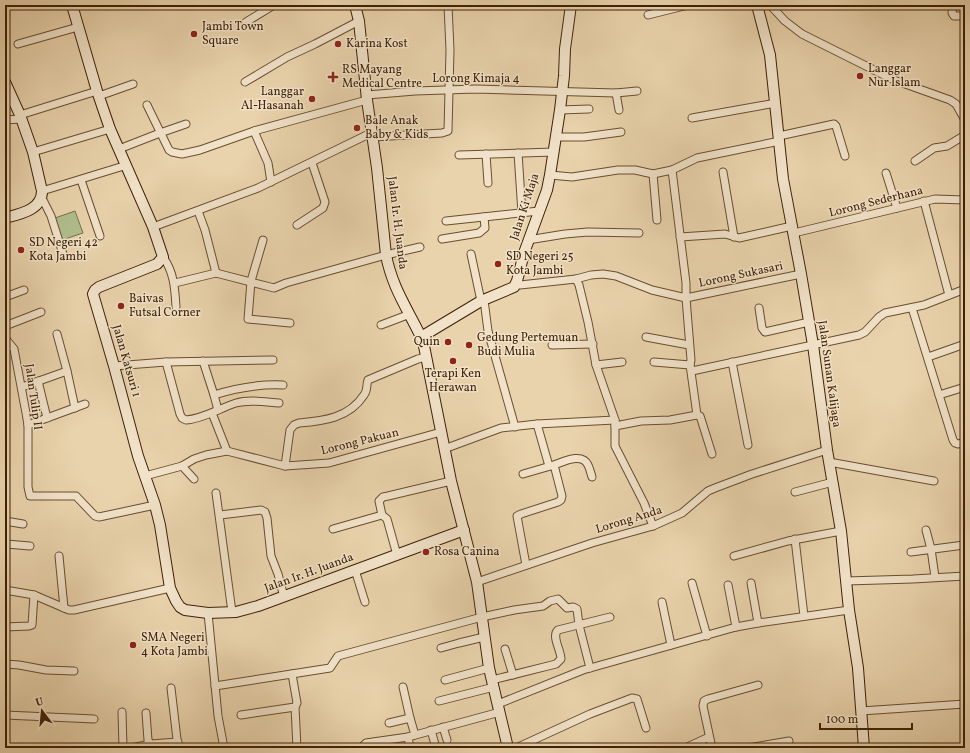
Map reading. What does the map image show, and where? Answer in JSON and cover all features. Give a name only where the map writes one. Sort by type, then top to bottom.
[{"type":"street","points":[[72,5],[110,129],[154,228],[163,257],[168,264],[175,283],[176,307]]},
{"type":"street","points":[[246,22],[274,5]]},
{"type":"street","name":"Jalan Ir. H. Juanda","points":[[355,5],[359,21],[386,255],[392,281],[421,337],[426,357],[451,481],[477,582],[484,638],[508,748]]},
{"type":"street","points":[[154,228],[258,188],[373,135],[447,132],[450,50],[448,5]]},
{"type":"street","name":"Jalan Ki Maja","points":[[516,285],[528,240],[547,190],[550,175],[560,110],[565,49],[571,5]]},
{"type":"street","points":[[595,5],[603,5]]},
{"type":"street","points":[[648,15],[688,5]]},
{"type":"street","name":"Jalan Sunan Kalijaga","points":[[757,5],[770,55],[783,179],[813,345],[827,450],[841,531],[849,610],[858,668],[864,748]]},
{"type":"street","points":[[770,5],[785,21],[802,34],[894,80],[950,100],[956,104],[965,120]]},
{"type":"street","points":[[953,5],[952,13],[954,16],[965,16]]},
{"type":"street","points":[[245,82],[287,57],[359,21]]},
{"type":"street","points":[[18,44],[78,26]]},
{"type":"street","points":[[5,82],[21,117],[33,152],[42,194],[51,216],[63,254]]},
{"type":"street","points":[[5,120],[21,117],[98,93],[133,84]]},
{"type":"street","name":"Lorong Kimaja 4","points":[[147,105],[168,150],[182,154],[200,150],[254,131],[367,97],[415,91],[476,89],[616,93],[637,91]]},
{"type":"street","points":[[616,93],[619,110]]},
{"type":"street","points":[[692,118],[776,103]]},
{"type":"street","points":[[560,110],[589,109]]},
{"type":"street","points":[[119,149],[186,124]]},
{"type":"street","points":[[550,175],[572,176],[618,170],[635,170],[653,174],[672,170],[697,158],[779,139],[834,124],[836,126],[845,156]]},
{"type":"street","points":[[33,152],[110,129]]},
{"type":"street","points":[[254,131],[268,163],[271,182]]},
{"type":"street","points":[[556,137],[584,137],[621,132]]},
{"type":"street","points":[[915,161],[934,148],[947,146],[965,135]]},
{"type":"street","points":[[459,155],[554,152]]},
{"type":"street","points":[[518,153],[522,213]]},
{"type":"street","points":[[486,154],[488,183]]},
{"type":"street","points":[[297,225],[323,208],[325,202],[312,163]]},
{"type":"street","points":[[6,214],[32,209],[36,206],[42,194],[127,165]]},
{"type":"street","points":[[672,170],[686,283],[692,360],[691,368],[697,415],[700,416],[712,454]]},
{"type":"street","points":[[723,172],[734,237]]},
{"type":"street","points":[[886,173],[898,208]]},
{"type":"street","points":[[653,174],[657,220]]},
{"type":"street","points":[[81,180],[100,236]]},
{"type":"street","name":"Lorong Sederhana","points":[[680,237],[729,234],[734,237],[746,238],[898,208],[935,199],[965,200]]},
{"type":"street","points":[[924,201],[949,296]]},
{"type":"street","points":[[198,211],[205,230],[216,273]]},
{"type":"street","points":[[446,221],[538,211]]},
{"type":"street","points":[[442,239],[479,233],[485,228],[484,217]]},
{"type":"street","points":[[528,240],[588,232],[639,233]]},
{"type":"street","points":[[263,240],[251,282],[248,319],[290,323]]},
{"type":"street","points":[[175,283],[216,273],[274,288],[286,283],[420,247]]},
{"type":"street","points":[[471,254],[483,300],[488,331],[515,427]]},
{"type":"street","name":"Jalan Katsuri 1","points":[[163,257],[157,264],[99,287],[93,294],[138,456],[155,504],[160,525],[170,588]]},
{"type":"street","points":[[421,337],[483,300],[516,285],[576,279],[603,274],[616,276],[652,290],[686,298]]},
{"type":"street","name":"Lorong Sukasari","points":[[686,298],[801,274]]},
{"type":"street","points":[[576,279],[579,285],[596,365],[615,423],[615,446],[644,502],[653,526]]},
{"type":"street","points":[[654,362],[691,368],[732,362],[859,335],[865,332],[879,317],[886,313],[937,301],[965,289]]},
{"type":"street","points":[[5,297],[24,290]]},
{"type":"street","points":[[759,308],[762,328],[766,332],[809,322]]},
{"type":"street","points":[[912,308],[953,440],[958,444],[965,442]]},
{"type":"street","points":[[5,326],[41,312]]},
{"type":"street","points":[[381,325],[410,314]]},
{"type":"street","points":[[57,334],[67,370],[75,408]]},
{"type":"street","points":[[646,337],[690,345]]},
{"type":"street","name":"Jalan Tulip II","points":[[5,338],[14,349],[22,387],[28,425],[28,487],[30,495],[32,497],[78,497],[96,516],[155,504]]},
{"type":"street","points":[[552,345],[592,344]]},
{"type":"street","points":[[928,357],[965,344]]},
{"type":"street","points":[[285,466],[290,430],[294,425],[335,418],[356,404],[364,396],[367,391],[368,380],[426,357]]},
{"type":"street","points":[[114,366],[166,362],[273,360]]},
{"type":"street","points":[[203,361],[214,396],[215,411],[227,451]]},
{"type":"street","points":[[166,362],[182,418],[186,420],[246,401],[279,403]]},
{"type":"street","points":[[596,365],[622,362]]},
{"type":"street","points":[[732,362],[748,445]]},
{"type":"street","points":[[22,387],[67,370]]},
{"type":"street","points":[[38,381],[47,418]]},
{"type":"street","points":[[214,396],[234,390],[263,385],[283,385]]},
{"type":"street","points":[[939,395],[965,386]]},
{"type":"street","points":[[28,425],[85,404]]},
{"type":"street","points":[[444,449],[501,428],[537,424],[615,423],[670,420],[697,415]]},
{"type":"street","points":[[526,564],[517,516],[561,500],[562,496],[537,424]]},
{"type":"street","name":"Lorong Pakuan","points":[[145,476],[182,466],[194,459],[206,455],[227,451],[285,466],[333,463],[440,432]]},
{"type":"street","name":"Lorong Anda","points":[[477,582],[592,542],[653,526],[682,513],[715,488],[752,474],[827,450]]},
{"type":"street","points":[[523,474],[573,459],[582,460],[588,464],[592,477]]},
{"type":"street","points":[[829,462],[934,481]]},
{"type":"street","points":[[182,466],[194,479]]},
{"type":"street","points":[[397,555],[387,518],[382,515],[379,501],[383,497],[451,481]]},
{"type":"street","points":[[795,492],[833,482]]},
{"type":"street","points":[[216,493],[232,612]]},
{"type":"street","points":[[220,515],[261,510],[265,512],[267,518],[270,556],[278,574],[284,597]]},
{"type":"street","points":[[333,530],[382,515]]},
{"type":"street","points":[[5,521],[23,524]]},
{"type":"street","name":"Jalan Ir. H. Juanda","points":[[170,588],[180,607],[185,610],[208,613],[236,612],[284,597],[464,530]]},
{"type":"street","points":[[926,530],[931,549],[935,577]]},
{"type":"street","points":[[734,556],[795,539],[841,531]]},
{"type":"street","points":[[795,539],[804,616]]},
{"type":"street","points":[[5,557],[5,543],[30,546]]},
{"type":"street","points":[[911,552],[964,545]]},
{"type":"street","points":[[59,556],[64,608]]},
{"type":"street","points":[[355,570],[365,602]]},
{"type":"street","points":[[846,581],[965,576]]},
{"type":"street","points":[[692,583],[707,636]]},
{"type":"street","points":[[751,583],[758,623]]},
{"type":"street","points":[[728,584],[736,628]]},
{"type":"street","points":[[5,590],[34,595],[68,610],[80,609],[170,588]]},
{"type":"street","points":[[5,627],[31,626],[34,595]]},
{"type":"street","points":[[215,686],[330,668],[338,656],[482,617],[514,610],[543,606],[558,599],[567,608],[573,607],[577,609],[579,625],[590,668]]},
{"type":"street","points":[[662,602],[671,646]]},
{"type":"street","points":[[361,748],[366,743],[411,736],[499,708],[590,668],[758,623],[849,610]]},
{"type":"street","points":[[208,613],[218,716],[224,748]]},
{"type":"street","points":[[439,701],[493,684],[513,675],[559,662],[561,659],[561,653],[554,634],[558,630],[610,617]]},
{"type":"street","points":[[441,648],[459,642],[484,638]]},
{"type":"street","points":[[505,649],[513,675]]},
{"type":"street","points":[[5,664],[46,670],[74,672]]},
{"type":"street","points":[[445,680],[490,668]]},
{"type":"street","points":[[292,674],[297,703],[295,707],[297,748]]},
{"type":"street","points":[[712,748],[703,706],[704,702],[708,699],[758,685]]},
{"type":"street","points":[[403,687],[410,718],[410,748]]},
{"type":"street","points":[[132,748],[150,744],[178,745],[171,688]]},
{"type":"street","points":[[516,748],[590,714],[632,698],[637,699],[646,728]]},
{"type":"street","points":[[861,711],[965,704]]},
{"type":"street","points":[[241,715],[295,707]]},
{"type":"street","points":[[122,712],[123,748]]},
{"type":"street","points":[[146,713],[148,740],[150,744]]},
{"type":"street","points":[[5,715],[94,718]]},
{"type":"street","points":[[389,723],[410,718]]},
{"type":"street","points":[[443,727],[448,740]]},
{"type":"street","points":[[431,730],[436,748]]},
{"type":"street","points":[[684,748],[709,737]]},
{"type":"street","points":[[748,748],[789,741]]},
{"type":"green space","points":[[75,211],[83,233],[62,240],[55,218]]},
{"type":"place","name":"Jambi Town Square","points":[[194,34]]},
{"type":"place","name":"Karina Kost","points":[[338,44]]},
{"type":"place","name":"Langgar Nur Islam","points":[[860,76]]},
{"type":"place","name":"RS Mayang Medical Centre","points":[[333,77]]},
{"type":"place","name":"Langgar Al-Hasanah","points":[[312,99]]},
{"type":"place","name":"Bale Anak Baby & Kids","points":[[357,128]]},
{"type":"place","name":"SD Negeri 42 Kota Jambi","points":[[21,250]]},
{"type":"place","name":"SD Negeri 25 Kota Jambi","points":[[498,264]]},
{"type":"place","name":"Baivas Futsal Corner","points":[[121,306]]},
{"type":"place","name":"Quin","points":[[448,342]]},
{"type":"place","name":"Gedung Pertemuan Budi Mulia","points":[[469,345]]},
{"type":"place","name":"Terapi Ken Herawan","points":[[453,361]]},
{"type":"place","name":"Rosa Canina","points":[[426,552]]},
{"type":"place","name":"SMA Negeri 4 Kota Jambi","points":[[133,645]]}]
